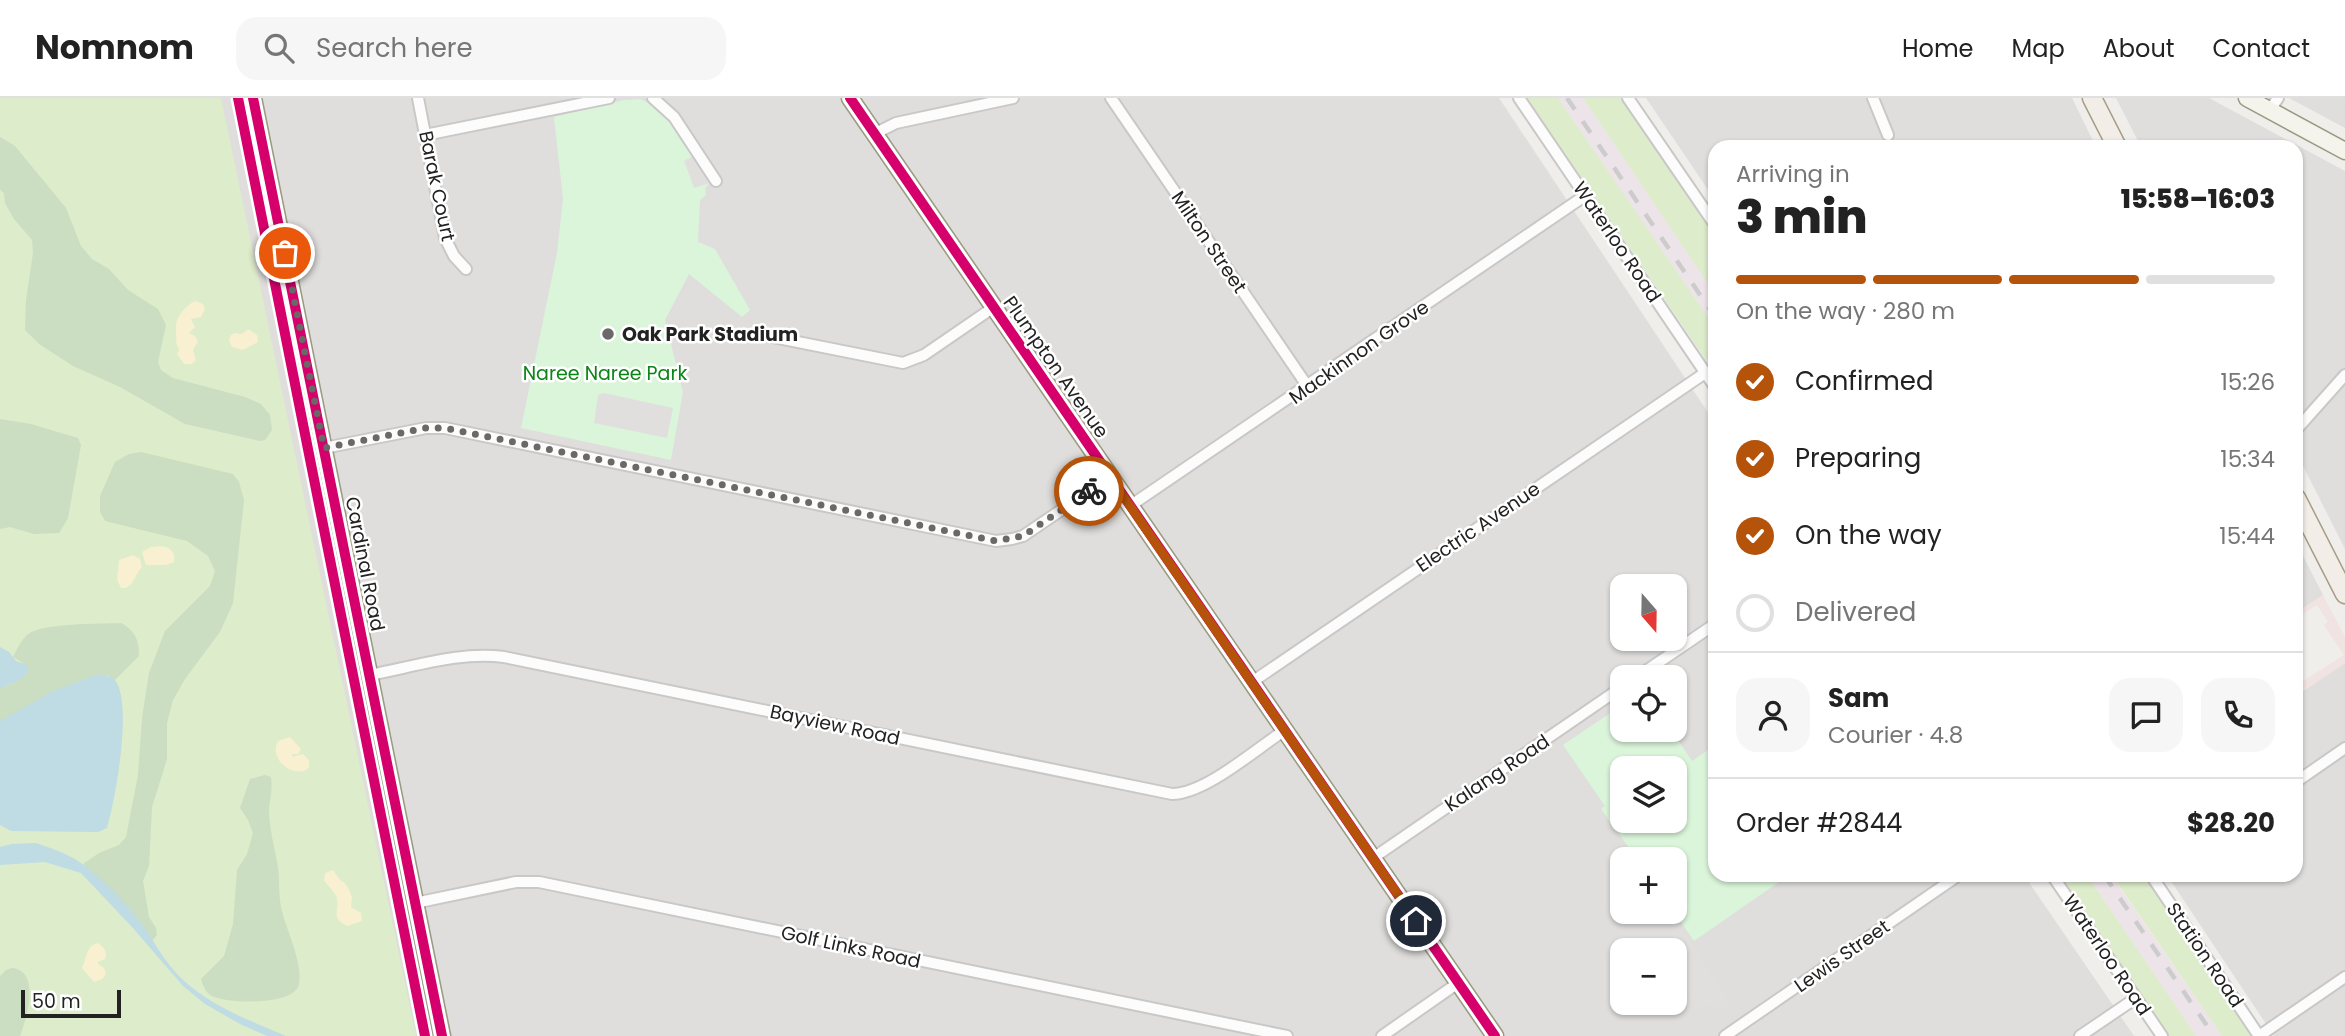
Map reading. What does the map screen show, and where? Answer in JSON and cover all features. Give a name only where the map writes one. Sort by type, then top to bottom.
[{"type":"main road","name":"Cardinal Road","points":[[253,98],[442,1036]]},
{"type":"main road","name":"Plumpton Avenue","points":[[850,98],[1495,1036]]},
{"type":"main road","points":[[2092,98],[2113,140]]},
{"type":"main road","points":[[2265,102],[2345,151]]},
{"type":"main road","points":[[2303,529],[2345,594]]},
{"type":"street","name":"Barak Court","points":[[418,98],[445,237],[454,256],[466,269]]},
{"type":"street","points":[[425,135],[609,98]]},
{"type":"street","points":[[653,98],[674,117],[716,181]]},
{"type":"street","points":[[874,134],[896,122],[1013,98]]},
{"type":"street","name":"Milton Street","points":[[1111,98],[1308,387]]},
{"type":"street","name":"Waterloo Road","points":[[1519,98],[1708,377]]},
{"type":"street","points":[[1628,98],[1708,215]]},
{"type":"street","points":[[1873,98],[1888,135]]},
{"type":"street","name":"Mackinnon Grove","points":[[1130,506],[1586,195]]},
{"type":"street","points":[[758,334],[903,363],[924,355],[994,307]]},
{"type":"street","name":"Electric Avenue","points":[[1252,682],[1705,373]]},
{"type":"street","points":[[2303,422],[2345,375]]},
{"type":"street","points":[[324,448],[426,428],[445,428],[996,541],[1023,536],[1110,477]]},
{"type":"street","points":[[1655,665],[1708,629]]},
{"type":"street","name":"Bayview Road","points":[[369,675],[463,657],[496,656],[1172,794],[1188,792],[1205,785],[1284,730]]},
{"type":"street","name":"Kalang Road","points":[[1373,858],[1610,695]]},
{"type":"street","points":[[2303,777],[2345,748]]},
{"type":"street","name":"Golf Links Road","points":[[415,903],[516,883],[539,882],[1287,1036]]},
{"type":"street","name":"Lewis Street","points":[[1726,1036],[1949,882]]},
{"type":"street","name":"Waterloo Road","points":[[2057,882],[2162,1036]]},
{"type":"street","name":"Station Road","points":[[2158,882],[2259,1036]]},
{"type":"street","points":[[2259,1036],[2345,977]]},
{"type":"street","points":[[1382,1036],[1458,983]]},
{"type":"street","points":[[2080,1036],[2136,998]]},
{"type":"shaded area","points":[[0,98],[1499,98],[1708,412],[1708,882],[2029,882],[2134,1036],[0,1036]]},
{"type":"shaded area","points":[[1558,98],[1583,98],[1708,284],[1708,318]]},
{"type":"shaded area","points":[[1646,98],[2072,98],[2093,140],[1708,140],[1708,190]]},
{"type":"shaded area","points":[[2116,98],[2209,98],[2287,140],[2137,140]]},
{"type":"shaded area","points":[[2289,98],[2345,98],[2345,128]]},
{"type":"shaded area","points":[[2303,148],[2345,171],[2345,549],[2303,466]]},
{"type":"shaded area","points":[[693,156],[710,183],[694,188],[684,161]]},
{"type":"shaded area","points":[[604,393],[673,408],[667,438],[594,423],[598,395]]},
{"type":"shaded area","points":[[2303,556],[2323,595],[2303,608]]},
{"type":"shaded area","points":[[2323,595],[2345,637],[2345,663],[2303,691],[2303,681],[2344,655],[2324,625],[2328,622],[2317,605],[2303,614],[2303,608]]},
{"type":"shaded area","points":[[2345,663],[2345,1036],[2274,1036],[2172,882],[2303,882],[2303,691]]},
{"type":"shaded area","points":[[2092,882],[2116,882],[2222,1036],[2196,1036]]},
{"type":"shaded area","points":[[1680,926],[1731,1003],[1724,1008],[1705,1006],[1698,1011],[1687,995],[1687,938],[1669,938],[1671,932]]},
{"type":"green space","points":[[0,98],[221,98],[416,1036],[0,1036]]},
{"type":"green space","points":[[1527,98],[1558,98],[1701,307],[1708,318],[1708,363]]},
{"type":"green space","points":[[1583,98],[1620,98],[1708,227],[1708,284]]},
{"type":"green space","name":"Naree Naree Park","points":[[640,99],[672,123],[710,183],[705,188],[706,195],[700,200],[698,242],[715,249],[750,310],[742,317],[689,274],[665,320],[683,392],[671,460],[521,428],[557,253],[563,199],[554,117],[624,100]]},
{"type":"green space","points":[[0,137],[15,146],[66,208],[81,246],[92,259],[109,269],[128,290],[158,309],[166,325],[158,362],[161,370],[173,378],[245,397],[261,404],[270,415],[272,430],[265,440],[185,424],[120,387],[73,366],[39,344],[25,330],[32,240],[14,219],[5,203],[4,193],[0,190]]},
{"type":"green space","points":[[0,419],[31,424],[78,438],[81,445],[68,518],[59,533],[34,534],[10,527],[0,529]]},
{"type":"green space","points":[[141,452],[233,474],[239,482],[244,500],[233,603],[220,632],[173,700],[167,723],[167,759],[152,807],[149,866],[143,881],[149,917],[156,928],[157,935],[152,941],[131,910],[83,864],[99,853],[119,845],[126,837],[138,775],[142,718],[149,673],[165,631],[210,586],[215,571],[208,556],[187,541],[105,521],[100,512],[100,496],[115,462],[129,454]]},
{"type":"green space","points":[[121,623],[136,637],[139,656],[115,680],[108,675],[0,721],[0,689],[13,683],[23,663],[13,657],[28,634],[58,626]]},
{"type":"green space","points":[[1610,713],[1610,742],[1679,742],[1692,761],[1708,750],[1708,882],[1779,882],[1694,941],[1682,924],[1687,924],[1687,847],[1628,847],[1618,833],[1687,833],[1687,756],[1610,756],[1610,822],[1601,809],[1605,806],[1563,745]]},
{"type":"green space","points":[[265,775],[271,777],[269,814],[278,867],[280,903],[298,961],[300,979],[293,993],[283,997],[231,1001],[212,996],[201,979],[224,956],[233,924],[237,870],[247,854],[253,833],[240,808],[250,779]]},
{"type":"green space","points":[[2065,882],[2092,882],[2196,1036],[2169,1036]]},
{"type":"green space","points":[[2117,882],[2149,882],[2253,1036],[2222,1036]]},
{"type":"green space","points":[[12,968],[21,971],[26,977],[29,986],[28,1007],[20,1036],[0,1036],[0,976]]},
{"type":"sand","points":[[195,301],[203,304],[205,309],[201,317],[191,319],[195,327],[189,333],[198,341],[193,350],[196,360],[192,364],[184,364],[177,354],[179,350],[176,343],[176,326],[181,313]]},
{"type":"sand","points":[[248,329],[257,335],[258,342],[243,350],[232,347],[229,341],[231,335],[242,334]]},
{"type":"sand","points":[[151,547],[169,549],[174,554],[174,562],[166,565],[146,565],[142,552]]},
{"type":"sand","points":[[133,555],[140,559],[142,567],[129,586],[121,588],[117,580],[119,560]]},
{"type":"sand","points":[[290,737],[301,749],[298,754],[292,754],[292,757],[303,754],[309,760],[309,768],[303,771],[290,769],[279,761],[276,748],[278,741]]},
{"type":"sand","points":[[333,870],[348,888],[352,897],[351,907],[361,913],[362,921],[348,926],[338,919],[337,899],[324,880],[325,873]]},
{"type":"sand","points":[[98,943],[106,954],[105,959],[98,964],[104,968],[106,974],[94,982],[82,968],[89,949]]},
{"type":"water","points":[[0,647],[9,652],[16,661],[27,665],[29,670],[23,678],[0,689]]},
{"type":"water","points":[[99,674],[114,679],[120,690],[122,707],[121,751],[107,828],[98,832],[11,831],[0,825],[0,721],[53,691]]},
{"type":"water","points":[[36,843],[71,857],[100,878],[138,918],[171,967],[194,989],[231,1012],[286,1036],[267,1036],[205,1004],[183,986],[81,873],[45,862],[0,865],[0,847]]},
{"type":"railway","points":[[1567,98],[1708,307]]},
{"type":"railway","points":[[2109,882],[2214,1036]]},
{"type":"cycle path","points":[[238,98],[425,1036]]},
{"type":"cycle path","points":[[253,98],[442,1036]]},
{"type":"cycle path","points":[[850,98],[1495,1036]]},
{"type":"way so far","points":[[285,253],[324,448],[426,428],[445,428],[996,541],[1023,536],[1089,491]]},
{"type":"place","name":"Oak Park Stadium","points":[[608,334]]},
{"type":"route","points":[[1089,491],[1110,477],[1416,921]]}]
